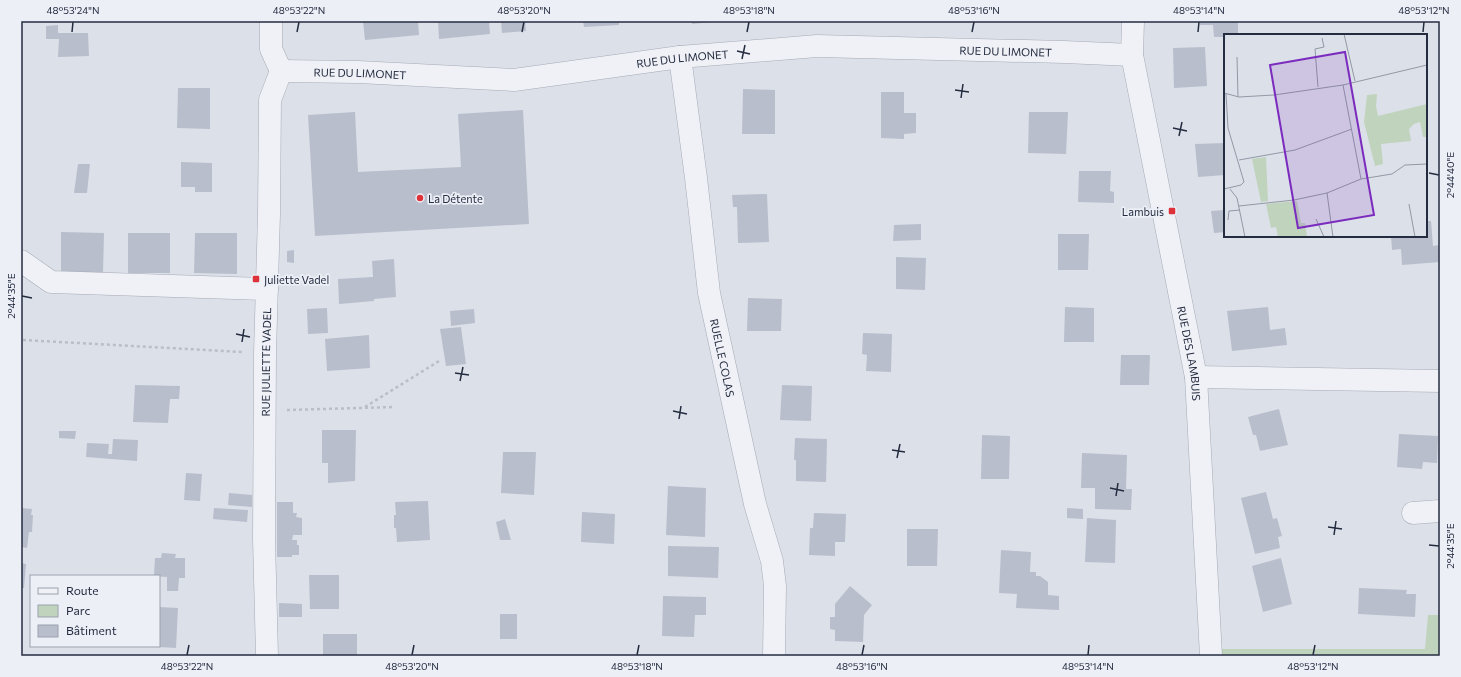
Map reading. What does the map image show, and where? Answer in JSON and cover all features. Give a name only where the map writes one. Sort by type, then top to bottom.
[{"type":"street","points":[[271,21],[271,49],[281,71]]},
{"type":"street","name":"RUE DES LAMBUIS","points":[[1133,21],[1132,56],[1196,377],[1211,656]]},
{"type":"street","name":"RUE DU LIMONET","points":[[281,71],[358,72],[514,80],[680,57],[817,46],[1064,52],[1132,56]]},
{"type":"street","name":"RUELLE COLAS","points":[[680,57],[709,293],[755,504],[772,561],[775,586],[774,656]]},
{"type":"street","name":"RUE JULIETTE VADEL","points":[[267,656],[264,539],[265,353],[270,100],[281,71]]},
{"type":"street","points":[[21,261],[51,282],[267,289]]},
{"type":"street","points":[[1196,377],[1440,381]]},
{"type":"street","points":[[1413,513],[1440,512]]},
{"type":"path","points":[[23,340],[265,353]]},
{"type":"path","points":[[364,408],[439,361]]},
{"type":"path","points":[[265,411],[395,408]]},
{"type":"green space","points":[[1428,615],[1440,615],[1440,656],[1219,656],[1219,649],[1425,649]]},
{"type":"building","points":[[363,21],[418,21],[419,35],[365,40]]},
{"type":"building","points":[[438,21],[489,21],[490,34],[439,39]]},
{"type":"building","points":[[501,21],[525,21],[526,31],[502,33]]},
{"type":"building","points":[[583,21],[619,21],[619,25],[584,27]]},
{"type":"building","points":[[692,21],[712,21],[712,22],[692,24]]},
{"type":"building","points":[[1200,21],[1238,21],[1238,34],[1224,34],[1224,37],[1214,37],[1213,25],[1200,25]]},
{"type":"building","points":[[58,25],[58,33],[88,33],[89,56],[58,57],[59,39],[46,39],[46,26]]},
{"type":"building","points":[[1205,47],[1207,86],[1174,88],[1173,48]]},
{"type":"building","points":[[178,88],[210,88],[210,129],[177,128]]},
{"type":"building","points":[[743,89],[775,90],[775,134],[742,134]]},
{"type":"building","points":[[881,92],[904,92],[904,113],[916,113],[916,133],[904,134],[904,139],[881,138]]},
{"type":"building","name":"La Détente","points":[[523,110],[529,224],[315,236],[308,115],[355,112],[358,172],[461,167],[458,114]]},
{"type":"building","points":[[1029,112],[1068,112],[1066,154],[1028,153]]},
{"type":"building","points":[[1224,143],[1224,175],[1198,177],[1195,144]]},
{"type":"building","points":[[181,162],[212,163],[212,192],[195,192],[195,187],[181,187]]},
{"type":"building","points":[[78,164],[90,164],[87,193],[74,193]]},
{"type":"building","points":[[1079,171],[1111,171],[1110,191],[1114,192],[1114,203],[1078,202]]},
{"type":"building","points":[[767,194],[769,242],[738,243],[737,207],[733,207],[732,195]]},
{"type":"building","points":[[1224,210],[1224,232],[1214,233],[1211,211]]},
{"type":"building","points":[[1427,221],[1431,221],[1433,246],[1440,245],[1440,262],[1402,265],[1401,249],[1392,250],[1391,237],[1427,237]]},
{"type":"building","points":[[921,224],[921,240],[893,241],[894,225]]},
{"type":"building","points":[[61,232],[104,233],[103,273],[61,272]]},
{"type":"building","points":[[128,233],[170,233],[170,273],[128,273]]},
{"type":"building","points":[[195,233],[237,233],[237,274],[194,273]]},
{"type":"building","points":[[1058,234],[1089,234],[1088,270],[1058,270]]},
{"type":"building","points":[[294,250],[294,263],[287,262],[287,251]]},
{"type":"building","points":[[896,257],[926,258],[925,290],[896,289]]},
{"type":"building","points":[[394,259],[396,297],[374,299],[374,301],[339,304],[338,279],[373,277],[372,261]]},
{"type":"building","points":[[748,298],[782,299],[781,331],[747,331]]},
{"type":"building","points":[[1065,307],[1094,308],[1094,342],[1064,342]]},
{"type":"building","points":[[1268,307],[1270,330],[1285,328],[1287,345],[1232,351],[1227,311]]},
{"type":"building","points":[[327,308],[328,333],[308,334],[307,309]]},
{"type":"building","points":[[474,309],[475,323],[451,326],[450,311]]},
{"type":"building","points":[[461,327],[466,364],[446,366],[440,329]]},
{"type":"building","points":[[863,333],[892,334],[891,372],[866,371],[867,355],[862,354]]},
{"type":"building","points":[[369,335],[370,368],[327,371],[325,339]]},
{"type":"building","points":[[1121,355],[1150,355],[1149,385],[1120,385]]},
{"type":"building","points":[[135,385],[180,386],[179,399],[170,399],[168,423],[133,422]]},
{"type":"building","points":[[782,385],[812,386],[811,421],[780,420]]},
{"type":"building","points":[[1279,409],[1288,445],[1260,451],[1256,435],[1253,435],[1248,417]]},
{"type":"building","points":[[322,430],[356,430],[355,481],[328,483],[328,463],[322,463]]},
{"type":"building","points":[[59,431],[76,431],[75,439],[59,438]]},
{"type":"building","points":[[1399,434],[1438,436],[1437,463],[1423,462],[1422,469],[1397,467]]},
{"type":"building","points":[[982,435],[1010,436],[1009,479],[981,479]]},
{"type":"building","points":[[795,438],[827,439],[826,482],[796,481],[796,460],[794,460]]},
{"type":"building","points":[[113,439],[138,440],[137,461],[86,457],[87,443],[109,444],[108,454],[112,454]]},
{"type":"building","points":[[503,452],[536,452],[534,495],[501,493]]},
{"type":"building","points":[[1082,453],[1127,455],[1126,489],[1132,489],[1131,510],[1095,509],[1095,488],[1081,488]]},
{"type":"building","points":[[186,473],[202,474],[200,501],[184,500]]},
{"type":"building","points":[[668,486],[706,488],[705,537],[666,535]]},
{"type":"building","points":[[1266,492],[1273,519],[1277,518],[1282,536],[1278,537],[1280,548],[1255,554],[1241,498]]},
{"type":"building","points":[[229,493],[252,495],[252,507],[228,505]]},
{"type":"building","points":[[428,501],[430,540],[397,542],[396,528],[394,528],[394,515],[396,515],[395,502]]},
{"type":"building","points":[[277,502],[293,502],[293,513],[297,513],[296,517],[302,518],[302,535],[293,535],[292,540],[297,540],[297,545],[299,545],[299,555],[292,555],[292,557],[277,557]]},
{"type":"building","points":[[21,508],[32,509],[31,515],[33,515],[32,532],[29,532],[27,548],[21,547]]},
{"type":"building","points":[[214,508],[248,510],[247,522],[213,519]]},
{"type":"building","points":[[1067,508],[1083,509],[1083,519],[1067,518]]},
{"type":"building","points":[[582,512],[615,514],[614,544],[581,542]]},
{"type":"building","points":[[814,513],[846,514],[845,542],[835,542],[835,556],[809,555],[810,528],[813,528]]},
{"type":"building","points":[[1087,518],[1116,520],[1115,563],[1085,562]]},
{"type":"building","points":[[505,519],[511,540],[500,540],[496,522]]},
{"type":"building","points":[[907,529],[938,529],[937,566],[907,566]]},
{"type":"building","points":[[668,546],[719,547],[718,578],[668,576]]},
{"type":"building","points":[[1001,550],[1031,552],[1030,572],[1036,572],[1036,576],[1040,576],[1048,582],[1048,595],[1059,596],[1059,610],[1016,608],[1017,594],[999,593]]},
{"type":"building","points":[[162,553],[176,554],[175,558],[185,558],[185,578],[179,578],[178,591],[167,591],[167,577],[154,575],[155,558],[161,558]]},
{"type":"building","points":[[1281,558],[1292,604],[1263,612],[1252,566]]},
{"type":"building","points":[[21,563],[26,564],[24,588],[21,588]]},
{"type":"building","points":[[309,575],[339,575],[339,609],[310,609]]},
{"type":"building","points":[[850,586],[872,605],[864,615],[863,642],[835,641],[835,630],[830,629],[830,617],[835,617],[835,604]]},
{"type":"building","points":[[1359,588],[1407,590],[1406,594],[1416,594],[1415,617],[1358,614]]},
{"type":"building","points":[[663,596],[706,597],[706,615],[695,615],[694,637],[662,636]]},
{"type":"building","points":[[279,603],[302,604],[302,617],[279,617]]},
{"type":"building","points":[[160,607],[178,608],[176,648],[159,647]]},
{"type":"building","points":[[500,614],[517,614],[517,639],[500,639]]},
{"type":"building","points":[[323,634],[357,634],[357,656],[323,656]]},
{"type":"place","name":"La Détente","points":[[420,198]]},
{"type":"place","name":"Lambuis","points":[[1172,211]]},
{"type":"place","name":"Juliette Vadel","points":[[256,279]]}]
